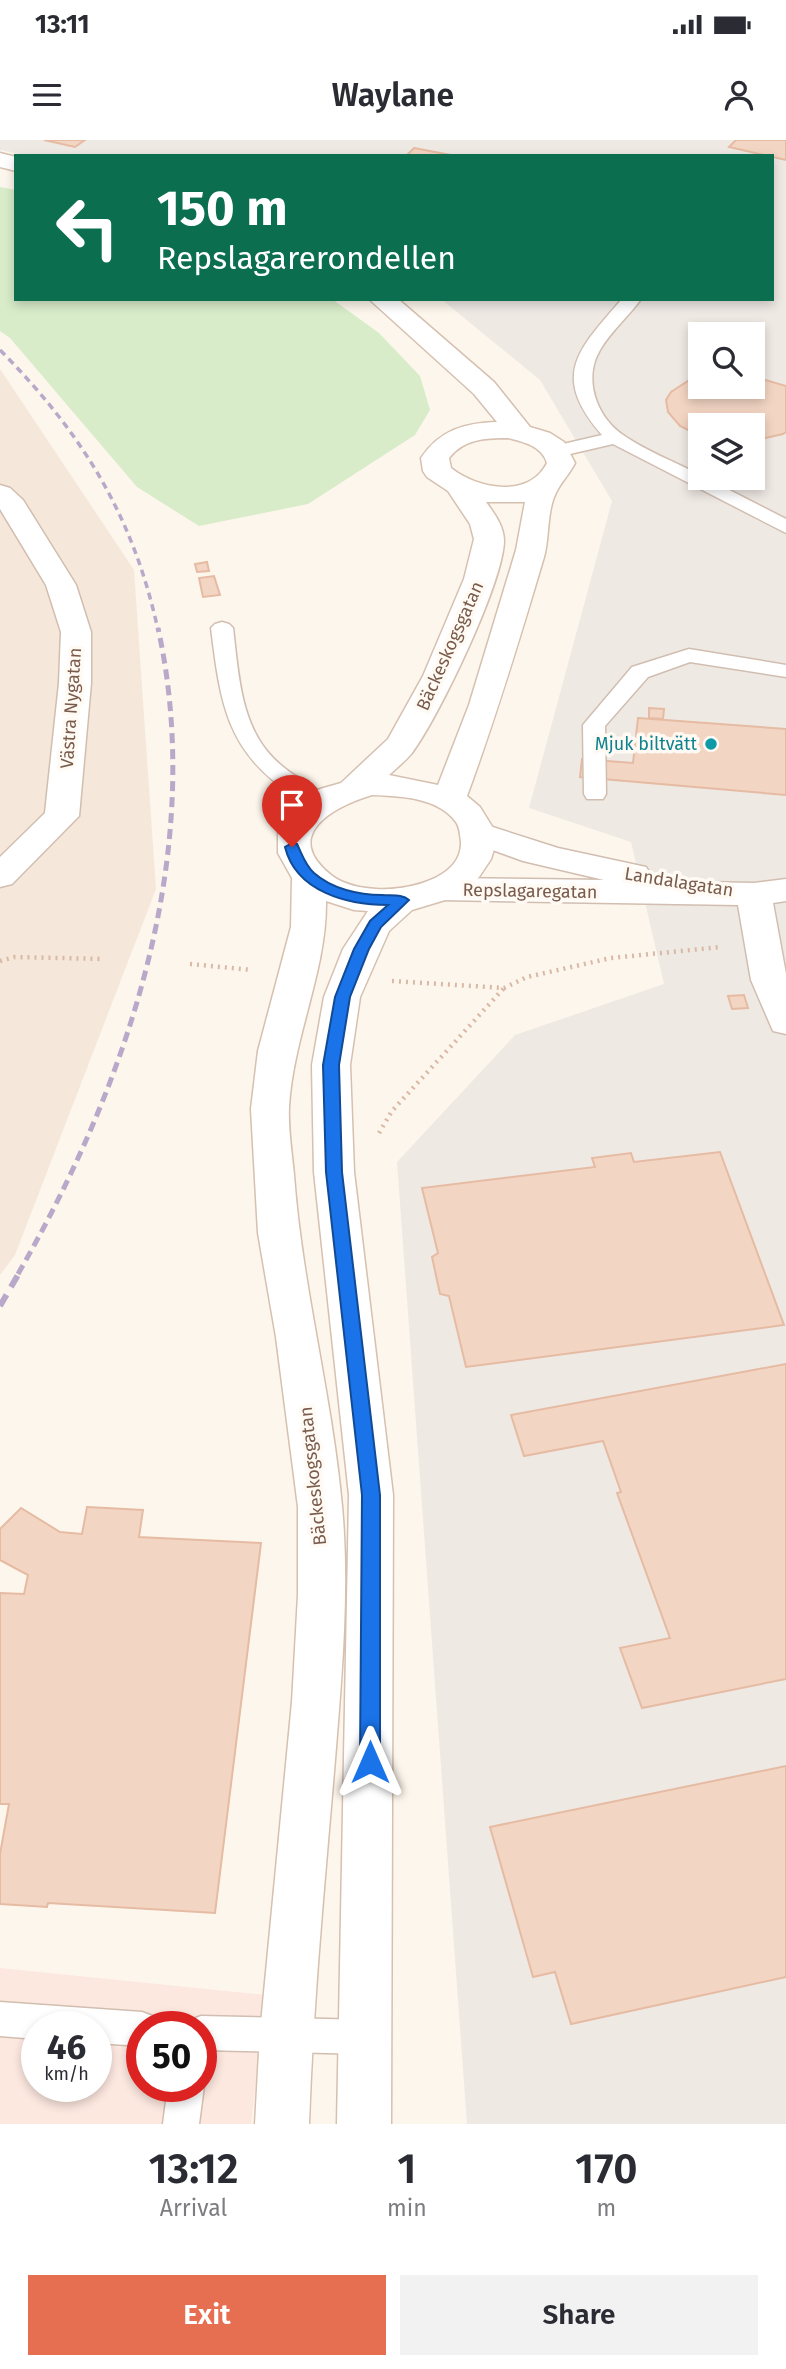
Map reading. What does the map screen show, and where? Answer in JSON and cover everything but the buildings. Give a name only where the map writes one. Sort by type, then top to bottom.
[{"type":"main road","points":[[384,301],[484,388],[520,432]]},
{"type":"main road","points":[[452,440],[464,407],[460,366]]},
{"type":"main road","points":[[449,800],[485,705],[531,550],[537,508],[545,485],[560,469],[557,451],[546,442],[520,432],[484,430],[452,440]]},
{"type":"main road","name":"Bäckeskogsgatan","points":[[354,788],[401,746],[419,716],[482,577],[489,542],[485,521],[460,488],[443,478],[435,464],[439,451],[452,440]]},
{"type":"main road","points":[[460,488],[481,494],[504,495],[526,492],[545,485]]},
{"type":"main road","name":"Västra Nygatan","points":[[0,495],[9,500],[61,586],[76,632],[75,683],[62,816],[0,876]]},
{"type":"main road","points":[[364,2124],[371,1495],[334,1172],[331,1065],[342,997],[361,949],[375,924],[421,895],[456,880],[475,858],[478,845],[477,833],[467,815],[449,800],[404,786],[354,788],[320,801],[302,817],[292,837],[295,857],[309,876],[320,885],[349,897],[367,900],[421,895]]},
{"type":"main road","name":"Landalagatan","points":[[477,833],[503,844],[589,867],[770,892],[764,945],[769,979],[786,1022]]},
{"type":"main road","name":"Bäckeskogsgatan","points":[[282,2124],[286,2034],[316,1702],[321,1583],[320,1507],[297,1338],[278,1233],[270,1109],[277,1051],[309,927],[309,876]]},
{"type":"main road","name":"Repslagaregatan","points":[[421,895],[770,892]]},
{"type":"lane","points":[[630,301],[584,360],[580,380],[584,400],[595,418],[615,438],[786,527]]},
{"type":"lane","points":[[557,451],[615,438]]},
{"type":"lane","points":[[222,628],[228,675],[241,731],[260,758],[320,801]]},
{"type":"lane","points":[[596,794],[594,725],[640,672],[690,655],[786,671]]},
{"type":"lane","points":[[0,2019],[126,2028]]},
{"type":"lane","points":[[217,2033],[367,2037]]},
{"type":"lane","points":[[181,2124],[184,2102]]},
{"type":"path","points":[[389,980],[504,988],[539,974],[611,958],[764,945]]},
{"type":"path","points":[[0,961],[15,957],[103,959]]},
{"type":"path","points":[[190,964],[252,970]]},
{"type":"shaded area","points":[[0,140],[786,140],[786,2124],[467,2124],[397,1162],[515,1035],[664,984],[631,842],[529,808],[612,501],[540,380],[443,301],[774,301],[774,154],[19,154],[0,150]]},
{"type":"shaded area","points":[[0,369],[134,570],[156,889],[15,1255],[0,1275]]},
{"type":"shaded area","points":[[0,1968],[266,1995],[251,2124],[0,2124]]},
{"type":"green space","points":[[0,187],[14,190],[14,301],[335,301],[379,333],[420,376],[430,410],[415,435],[308,504],[199,526],[137,487],[10,338],[0,331]]},
{"type":"railway","points":[[0,350],[56,413],[100,478],[134,549],[158,630]]},
{"type":"railway","points":[[18,1274],[58,1201],[93,1124],[124,1044],[148,963],[164,880],[172,796],[171,712],[158,628]]},
{"type":"railway","points":[[0,1306],[19,1273]]},
{"type":"place","name":"Mjuk biltvätt","points":[[711,744]]},
{"type":"route","points":[[292,847],[295,857],[309,876],[334,892],[367,900],[401,900],[375,924],[361,949],[342,997],[331,1065],[334,1172],[362,1397],[371,1495],[370,1762]]}]
